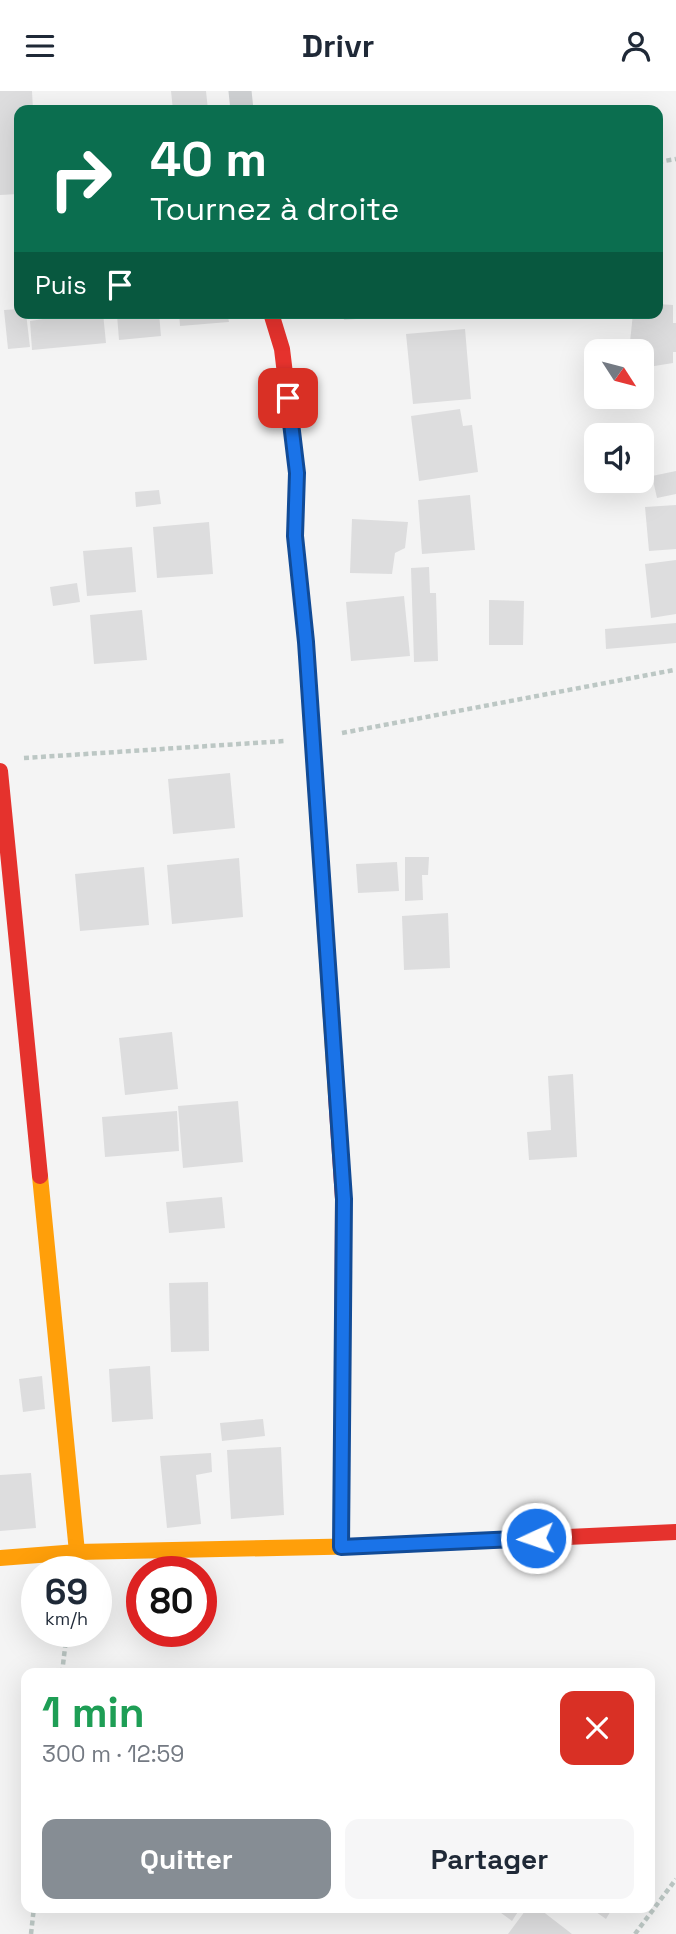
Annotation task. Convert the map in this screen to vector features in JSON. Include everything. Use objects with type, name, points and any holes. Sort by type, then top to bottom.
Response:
[{"type":"main road","points":[[273,319],[282,349],[297,473],[295,536],[306,642],[344,1199],[341,1547]]},
{"type":"main road","points":[[0,771],[77,1552]]},
{"type":"main road","points":[[0,1558],[77,1552],[341,1547],[676,1532]]},
{"type":"path","points":[[63,1668],[65,1647]]},
{"type":"path","points":[[655,1907],[676,1879]]},
{"type":"path","points":[[31,1934],[33,1913]]},
{"type":"path","points":[[635,1934],[651,1913]]},
{"type":"building","points":[[0,91],[32,91],[33,105],[14,105],[14,194],[0,195]]},
{"type":"building","points":[[171,91],[206,91],[207,105],[172,105]]},
{"type":"building","points":[[663,304],[673,305],[676,352],[673,352],[673,363],[654,366],[654,339],[630,339],[632,319],[663,319]]},
{"type":"building","points":[[14,309],[14,319],[27,319],[30,347],[8,349],[4,310]]},
{"type":"building","points":[[104,319],[106,343],[32,350],[30,321]]},
{"type":"building","points":[[117,319],[160,319],[161,336],[119,340]]},
{"type":"building","points":[[179,319],[228,319],[229,322],[180,326]]},
{"type":"building","points":[[465,329],[471,399],[413,404],[406,334]]},
{"type":"building","points":[[460,409],[463,426],[472,425],[478,472],[419,481],[411,416]]},
{"type":"building","points":[[676,471],[676,494],[657,498],[654,476]]},
{"type":"building","points":[[159,490],[161,504],[136,507],[135,492]]},
{"type":"building","points":[[470,495],[475,550],[422,554],[418,500]]},
{"type":"building","points":[[676,505],[676,549],[649,551],[645,507]]},
{"type":"building","points":[[352,519],[408,522],[405,548],[395,553],[392,574],[350,573]]},
{"type":"building","points":[[209,522],[213,574],[157,578],[153,527]]},
{"type":"building","points":[[132,547],[136,592],[87,596],[83,551]]},
{"type":"building","points":[[676,560],[676,614],[651,618],[645,564]]},
{"type":"building","points":[[429,567],[430,593],[436,593],[438,661],[414,662],[411,568]]},
{"type":"building","points":[[77,583],[80,602],[53,606],[50,587]]},
{"type":"building","points":[[404,596],[410,656],[351,661],[346,602]]},
{"type":"building","points":[[489,600],[524,601],[523,645],[489,645]]},
{"type":"building","points":[[142,610],[147,660],[94,664],[90,615]]},
{"type":"building","points":[[676,623],[676,643],[606,649],[605,629]]},
{"type":"building","points":[[230,773],[235,828],[173,834],[168,779]]},
{"type":"building","points":[[405,857],[429,857],[428,875],[422,875],[423,900],[405,901]]},
{"type":"building","points":[[239,858],[243,917],[172,924],[167,865]]},
{"type":"building","points":[[397,862],[399,891],[358,893],[356,864]]},
{"type":"building","points":[[144,867],[149,925],[80,931],[75,874]]},
{"type":"building","points":[[448,913],[450,968],[404,970],[402,916]]},
{"type":"building","points":[[172,1032],[178,1089],[125,1095],[119,1038]]},
{"type":"building","points":[[573,1074],[577,1157],[529,1160],[527,1132],[551,1130],[548,1076]]},
{"type":"building","points":[[238,1101],[243,1162],[183,1168],[178,1106]]},
{"type":"building","points":[[177,1111],[179,1151],[105,1157],[102,1117]]},
{"type":"building","points":[[222,1197],[225,1228],[169,1233],[166,1202]]},
{"type":"building","points":[[208,1282],[209,1351],[171,1352],[169,1283]]},
{"type":"building","points":[[150,1366],[153,1419],[112,1422],[109,1369]]},
{"type":"building","points":[[42,1376],[45,1409],[23,1412],[19,1379]]},
{"type":"building","points":[[263,1419],[265,1436],[222,1441],[220,1423]]},
{"type":"building","points":[[281,1447],[284,1515],[231,1519],[227,1450]]},
{"type":"building","points":[[211,1453],[212,1472],[196,1475],[201,1524],[167,1528],[160,1456]]},
{"type":"building","points":[[31,1473],[36,1528],[0,1531],[0,1475]]},
{"type":"building","points":[[501,1913],[517,1913],[512,1921]]},
{"type":"building","points":[[524,1913],[545,1913],[572,1934],[508,1934]]},
{"type":"building","points":[[598,1913],[610,1913],[606,1919]]},
{"type":"traffic: slow","points":[[315,778],[336,1095]]},
{"type":"traffic: slow","points":[[40,1176],[77,1552]]},
{"type":"traffic: slow","points":[[341,1547],[342,1449]]},
{"type":"traffic: slow","points":[[0,1558],[77,1552],[370,1546]]},
{"type":"traffic: jam","points":[[273,319],[282,349],[297,473],[295,536],[306,642],[315,778]]},
{"type":"traffic: jam","points":[[0,771],[40,1176]]},
{"type":"traffic: jam","points":[[336,1095],[343,1199],[342,1449]]},
{"type":"traffic: jam","points":[[370,1546],[676,1532]]},
{"type":"route","points":[[288,398],[297,473],[295,536],[306,642],[344,1199],[341,1547],[536,1538]]}]
